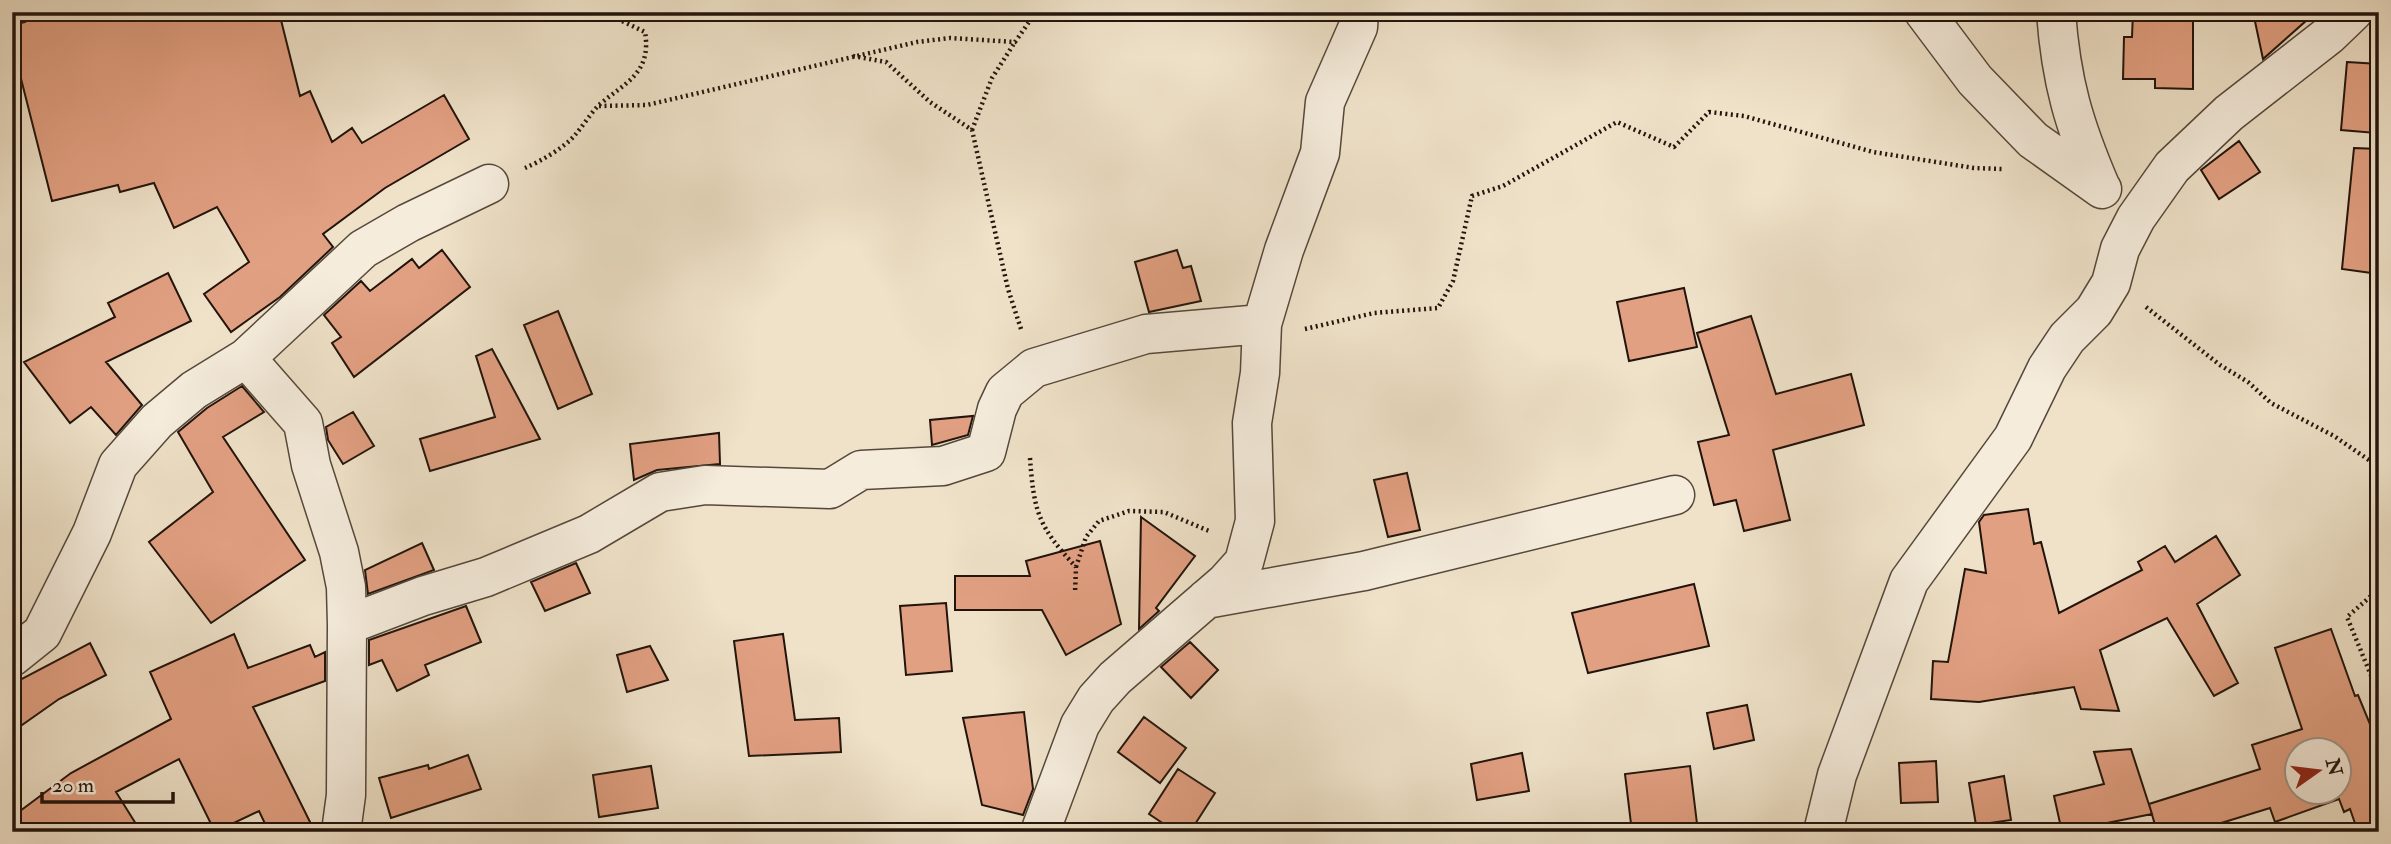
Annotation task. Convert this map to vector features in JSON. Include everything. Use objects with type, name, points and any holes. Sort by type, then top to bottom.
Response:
[{"type":"street","points":[[1040,832],[1080,725],[1096,699],[1115,678],[1244,562],[1255,521],[1252,423],[1260,373],[1262,324],[1284,250],[1320,153],[1325,102],[1358,27],[1359,12]]},
{"type":"street","points":[[1924,12],[1975,80],[2033,140],[2102,189],[2136,218]]},
{"type":"street","points":[[2056,12],[2059,57],[2075,126],[2102,189]]},
{"type":"street","points":[[1823,832],[1837,775],[1909,581],[2013,438],[2047,368],[2067,338],[2094,311],[2111,283],[2120,249],[2136,218],[2172,167],[2229,113],[2329,35],[2353,12]]},
{"type":"street","points":[[12,657],[42,633],[92,533],[118,465],[127,451],[157,421],[194,390],[246,358],[363,249],[408,223],[489,184]]},
{"type":"street","points":[[347,625],[486,577],[589,534],[660,492],[705,485],[830,489],[861,470],[891,471],[963,461],[986,452],[997,409],[1005,392],[1034,368],[1146,334],[1262,324]]},
{"type":"street","points":[[246,358],[303,423],[311,465],[339,552],[346,587],[347,625],[346,795],[341,832]]},
{"type":"street","points":[[1204,600],[1259,587],[1364,571],[1675,495]]},
{"type":"path","points":[[489,184],[530,166],[573,138],[599,106],[627,86],[648,48],[645,32],[622,21],[624,12]]},
{"type":"path","points":[[1034,368],[1008,289],[972,130],[992,78],[1036,12]]},
{"type":"path","points":[[599,106],[647,105],[853,56],[950,38],[1015,42]]},
{"type":"path","points":[[853,56],[886,62],[930,102],[972,130]]},
{"type":"path","points":[[1262,324],[1306,329],[1374,313],[1438,307],[1454,281],[1472,196],[1515,180],[1617,122],[1674,147],[1709,112],[1744,116],[1873,152],[1974,168],[2010,170]]},
{"type":"path","points":[[2111,283],[2172,325],[2220,365],[2248,382],[2271,403],[2334,436],[2379,467]]},
{"type":"path","points":[[1029,450],[1033,504],[1039,520],[1076,567]]},
{"type":"path","points":[[1075,593],[1076,567],[1086,537],[1099,521],[1129,511],[1164,512],[1205,531],[1225,532],[1255,521]]},
{"type":"path","points":[[2379,589],[2347,617],[2379,695]]},
{"type":"building","points":[[22,12],[279,12],[300,96],[310,91],[332,142],[352,128],[362,143],[444,95],[469,139],[385,188],[323,234],[333,247],[280,297],[231,332],[204,294],[249,262],[217,207],[174,228],[154,183],[120,192],[118,185],[52,201],[17,63],[12,64],[12,25],[25,22]]},
{"type":"building","points":[[2133,12],[2193,12],[2193,89],[2155,88],[2155,79],[2123,79],[2124,37],[2132,37]]},
{"type":"building","points":[[2253,12],[2316,12],[2263,59]]},
{"type":"building","points":[[2347,62],[2379,64],[2376,133],[2341,130]]},
{"type":"building","points":[[2239,141],[2260,172],[2219,199],[2201,170]]},
{"type":"building","points":[[2354,148],[2379,149],[2379,274],[2342,269]]},
{"type":"building","points":[[442,250],[470,287],[354,377],[332,343],[341,337],[324,315],[361,281],[370,291],[412,259],[419,268]]},
{"type":"building","points":[[1177,250],[1183,268],[1191,266],[1201,301],[1149,312],[1135,262]]},
{"type":"building","points":[[168,273],[191,321],[106,362],[142,405],[116,435],[91,407],[70,423],[24,362],[115,317],[108,303]]},
{"type":"building","points":[[1684,288],[1697,347],[1629,361],[1617,302]]},
{"type":"building","points":[[558,311],[592,394],[558,409],[524,325]]},
{"type":"building","points":[[1751,316],[1776,394],[1851,374],[1864,425],[1773,450],[1790,520],[1744,531],[1736,500],[1714,505],[1698,442],[1729,435],[1697,333]]},
{"type":"building","points":[[492,349],[540,439],[430,471],[420,439],[495,417],[476,356]]},
{"type":"building","points":[[242,386],[264,412],[223,437],[305,560],[211,623],[149,542],[213,492],[178,432],[207,408]]},
{"type":"building","points":[[353,412],[374,446],[343,464],[328,440],[326,427]]},
{"type":"building","points":[[973,416],[968,435],[932,445],[930,420]]},
{"type":"building","points":[[719,433],[720,464],[657,470],[634,480],[630,444]]},
{"type":"building","points":[[1407,473],[1420,530],[1388,537],[1374,480]]},
{"type":"building","points":[[2028,509],[2034,544],[2041,542],[2059,613],[2142,570],[2138,562],[2165,546],[2175,562],[2216,536],[2240,575],[2197,604],[2238,683],[2214,696],[2167,618],[2100,650],[2119,711],[2081,709],[2074,687],[1979,702],[1931,699],[1933,661],[1948,662],[1965,569],[1986,573],[1979,522],[1984,515]]},
{"type":"building","points":[[1141,517],[1195,556],[1156,608],[1159,611],[1139,629]]},
{"type":"building","points":[[1100,541],[1121,624],[1066,655],[1042,610],[955,610],[955,576],[1030,576],[1026,561]]},
{"type":"building","points":[[422,543],[434,570],[368,594],[365,570]]},
{"type":"building","points":[[576,563],[590,593],[545,611],[531,582]]},
{"type":"building","points":[[1694,584],[1709,646],[1588,673],[1572,613]]},
{"type":"building","points":[[946,603],[952,671],[906,675],[900,606]]},
{"type":"building","points":[[466,606],[481,642],[425,665],[429,675],[397,691],[382,660],[369,665],[369,640]]},
{"type":"building","points":[[2331,629],[2355,696],[2358,695],[2379,746],[2379,832],[2358,832],[2350,809],[2344,812],[2342,806],[2352,806],[2352,736],[2282,736],[2282,806],[2320,806],[2275,822],[2270,808],[2192,832],[2157,832],[2149,804],[2260,769],[2252,745],[2302,729],[2275,648]]},
{"type":"building","points":[[234,634],[248,668],[310,645],[315,657],[325,652],[325,681],[253,707],[315,832],[269,832],[259,811],[215,832],[179,759],[116,792],[141,832],[12,832],[12,817],[71,773],[171,719],[150,672]]},
{"type":"building","points":[[783,634],[795,720],[839,718],[841,752],[749,756],[734,641]]},
{"type":"building","points":[[1190,642],[1218,670],[1191,698],[1161,667]]},
{"type":"building","points":[[90,643],[106,675],[59,699],[12,732],[12,684]]},
{"type":"building","points":[[650,646],[668,680],[627,692],[617,655]]},
{"type":"building","points":[[1747,705],[1754,740],[1714,749],[1707,713]]},
{"type":"building","points":[[1024,712],[1033,789],[1023,815],[982,805],[963,718]]},
{"type":"building","points":[[1144,717],[1186,748],[1160,783],[1118,752]]},
{"type":"building","points":[[2131,749],[2152,814],[2062,832],[2054,796],[2104,784],[2094,752]]},
{"type":"building","points":[[1522,753],[1529,791],[1477,800],[1471,764]]},
{"type":"building","points":[[468,755],[481,789],[391,818],[379,778],[428,765],[429,769]]},
{"type":"building","points":[[1936,761],[1938,802],[1901,803],[1899,763]]},
{"type":"building","points":[[651,766],[658,808],[599,817],[593,775]]},
{"type":"building","points":[[1690,766],[1698,832],[1632,832],[1625,774]]},
{"type":"building","points":[[1178,769],[1215,793],[1190,832],[1176,832],[1149,814]]},
{"type":"building","points":[[2004,776],[2011,820],[1976,825],[1969,783]]}]
